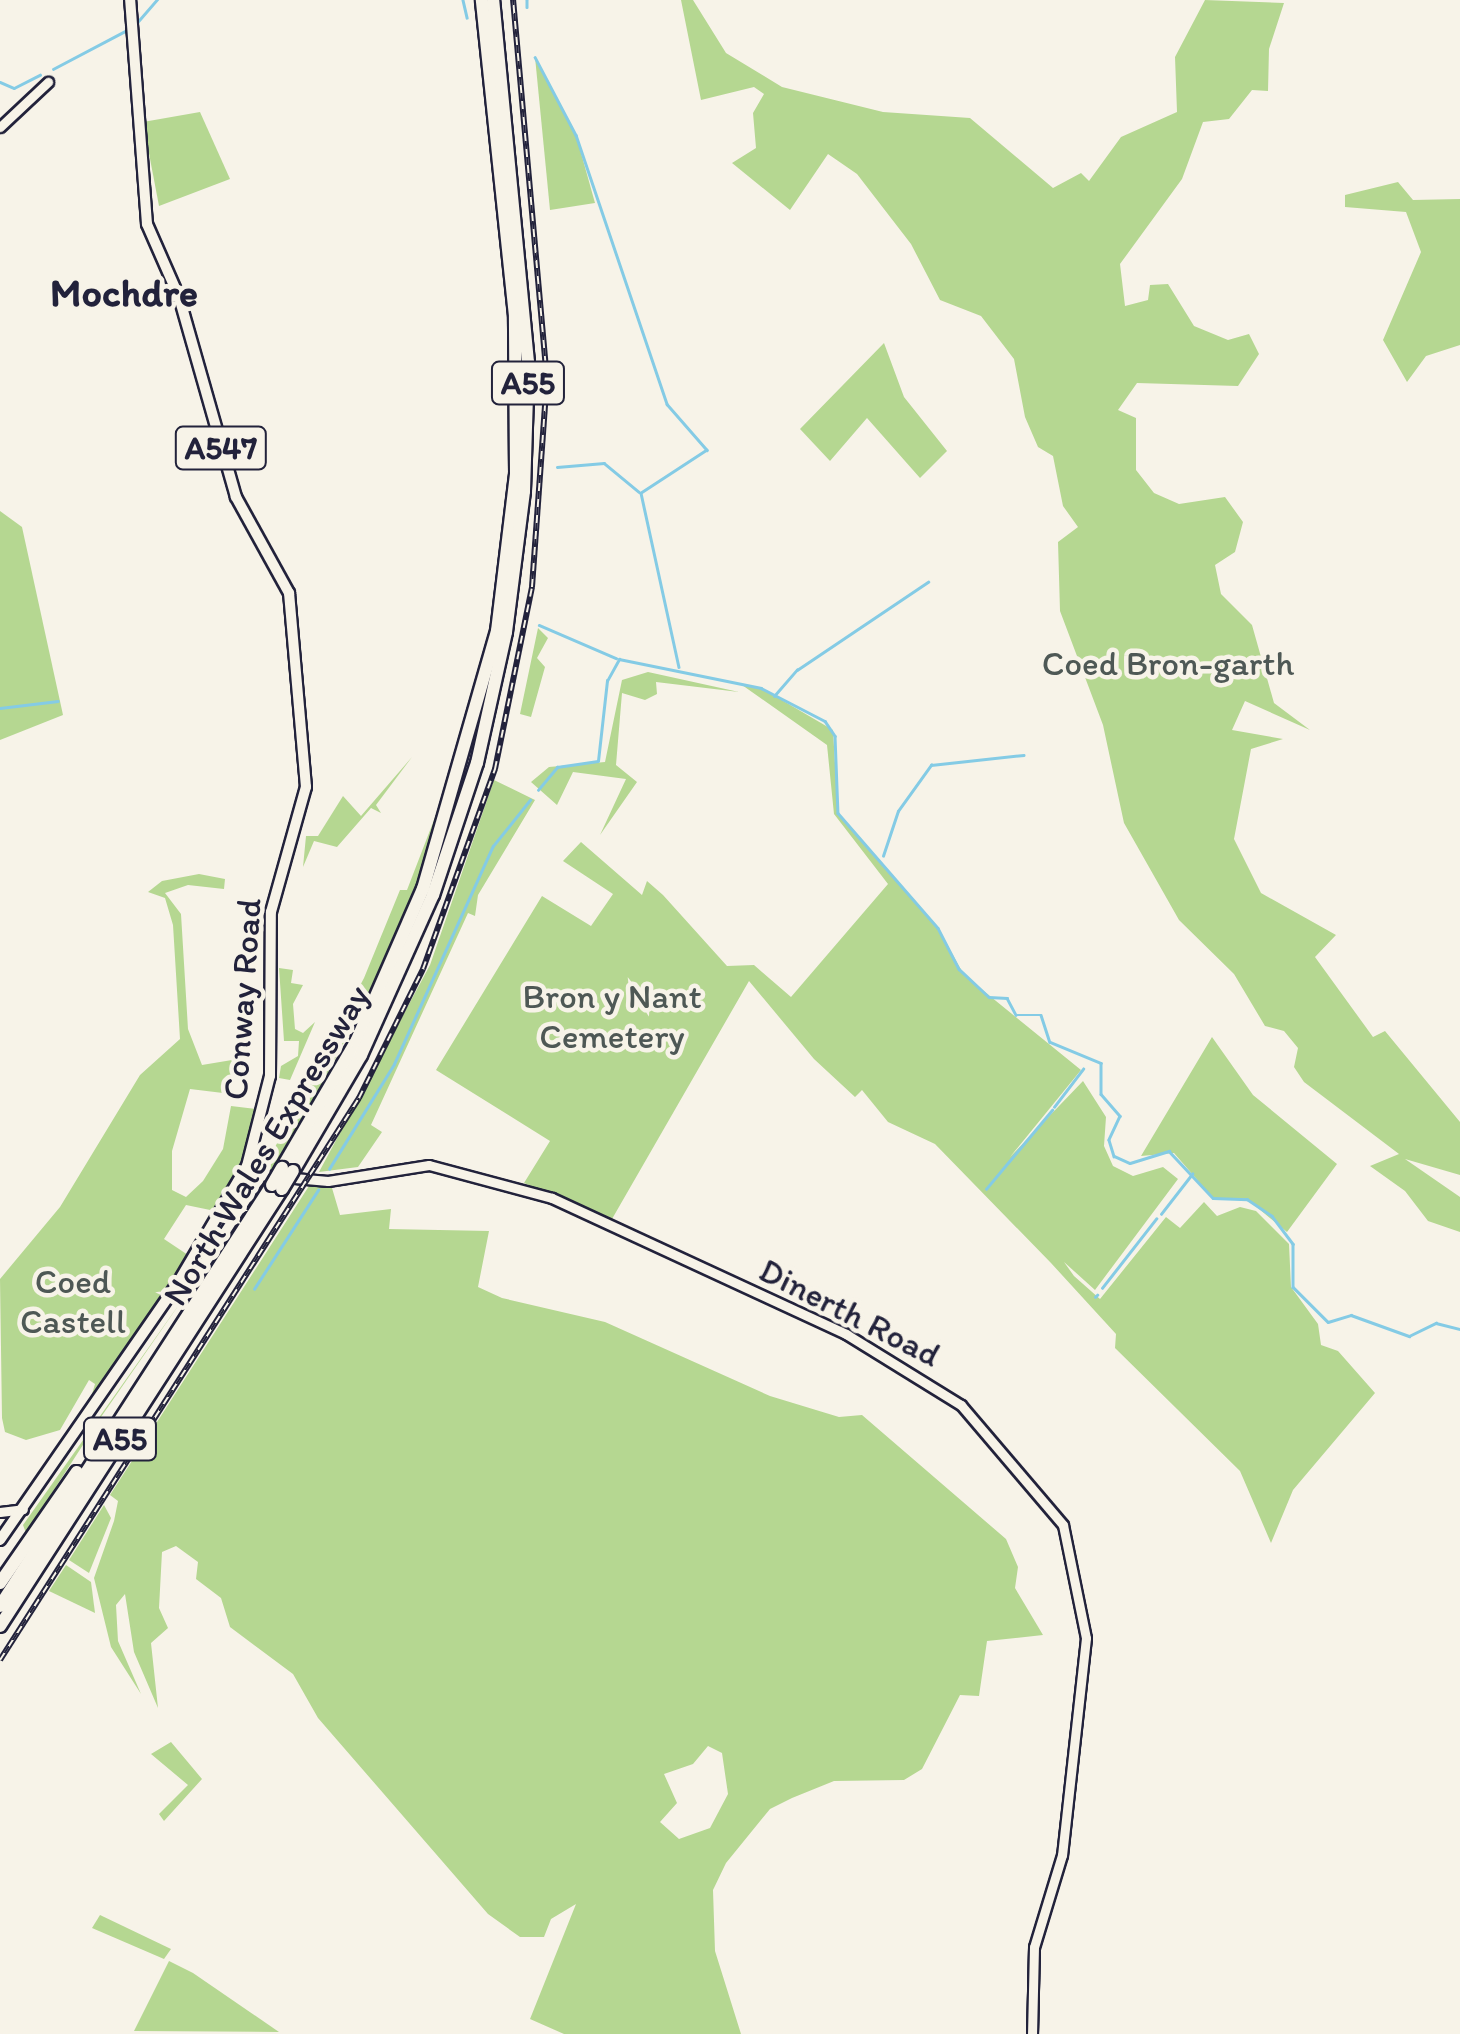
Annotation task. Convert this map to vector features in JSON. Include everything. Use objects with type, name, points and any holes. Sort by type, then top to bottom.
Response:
[{"type":"highway","name":"North Wales Expressway","points":[[469,769],[498,631],[516,456],[508,213],[482,0]]},
{"type":"highway","name":"North Wales Expressway","points":[[0,1626],[288,1170],[399,976],[469,769],[506,632],[528,427],[521,241],[493,0]]},
{"type":"highway","name":"North Wales Expressway","points":[[0,1606],[108,1436],[277,1187]]},
{"type":"highway","points":[[0,1583],[108,1436]]},
{"type":"main road","name":"Conway Road","points":[[0,1540],[176,1286],[256,1138],[271,1061],[271,912],[308,769],[289,593],[236,497],[179,297],[147,224],[130,0]]},
{"type":"street","points":[[0,127],[31,90],[48,82]]},
{"type":"street","name":"Dinerth Road","points":[[176,1286],[198,1273],[262,1175],[328,1180],[429,1165],[552,1198],[846,1334],[961,1405],[1063,1525],[1086,1638],[1062,1856],[1034,1948],[1032,2034]]},
{"type":"street","points":[[0,1512],[24,1509]]},
{"type":"green space","name":"Coed Bron-garth","points":[[681,0],[693,0],[726,53],[782,87],[883,112],[970,118],[1053,188],[1081,173],[1089,181],[1121,137],[1177,112],[1175,57],[1205,0],[1284,3],[1269,49],[1268,91],[1252,90],[1229,119],[1203,122],[1182,179],[1120,264],[1125,306],[1148,300],[1150,285],[1168,284],[1194,326],[1228,340],[1249,334],[1259,354],[1238,386],[1137,383],[1118,410],[1136,418],[1136,470],[1154,493],[1179,504],[1225,497],[1243,522],[1235,552],[1215,565],[1221,594],[1252,625],[1274,703],[1310,730],[1245,701],[1232,730],[1283,739],[1251,749],[1234,839],[1261,893],[1336,935],[1315,957],[1373,1037],[1385,1031],[1460,1122],[1460,1175],[1405,1159],[1460,1197],[1460,1232],[1428,1221],[1405,1191],[1370,1166],[1399,1154],[1304,1082],[1294,1067],[1298,1048],[1284,1031],[1265,1026],[1234,974],[1179,920],[1124,823],[1103,725],[1060,611],[1058,542],[1078,527],[1063,506],[1053,456],[1038,447],[1025,417],[1014,359],[981,316],[940,300],[911,244],[857,174],[828,154],[790,210],[732,163],[756,148],[753,113],[764,94],[754,87],[701,100]]},
{"type":"green space","points":[[535,57],[576,135],[595,203],[550,210]]},
{"type":"green space","points":[[200,112],[230,179],[159,206],[143,122]]},
{"type":"green space","points":[[1398,182],[1413,200],[1460,199],[1460,345],[1426,356],[1407,382],[1383,340],[1421,252],[1406,212],[1345,207],[1345,195]]},
{"type":"green space","points":[[884,343],[904,397],[947,451],[920,478],[867,418],[830,461],[800,429]]},
{"type":"green space","points":[[0,511],[22,527],[63,715],[0,740]]},
{"type":"green space","points":[[538,628],[548,638],[537,658],[545,667],[531,717],[520,714]]},
{"type":"green space","points":[[648,672],[739,692],[656,682],[657,694],[645,700],[622,693],[616,765],[637,782],[600,835],[626,779],[573,772],[557,805],[531,782],[549,767],[605,762],[622,680]]},
{"type":"green space","name":"Bron y Nant Cemetery","points":[[742,685],[761,688],[833,730],[838,813],[938,928],[964,975],[1081,1070],[1010,1157],[1083,1081],[1106,1117],[1104,1146],[1113,1166],[1133,1176],[1163,1167],[1178,1179],[1095,1290],[1064,1262],[1074,1276],[1100,1299],[1166,1217],[1180,1228],[1204,1202],[1217,1216],[1240,1207],[1256,1211],[1289,1244],[1291,1287],[1318,1324],[1321,1345],[1338,1351],[1375,1393],[1293,1490],[1271,1543],[1240,1471],[1115,1348],[1116,1334],[1051,1263],[935,1144],[888,1122],[862,1090],[855,1097],[814,1059],[749,981],[612,1219],[524,1183],[550,1141],[436,1070],[542,896],[591,926],[613,894],[563,861],[581,842],[642,895],[647,881],[727,966],[754,965],[791,997],[888,884],[834,814],[827,745]]},
{"type":"green space","points":[[412,757],[376,805],[381,813],[371,808],[337,847],[314,841],[303,867],[306,836],[318,836],[343,796],[361,816]]},
{"type":"green space","points":[[454,768],[425,866],[375,983],[300,1126],[272,1170],[264,1168],[364,978],[400,890],[407,890]]},
{"type":"green space","points":[[494,780],[535,800],[478,895],[475,916],[468,913],[371,1125],[382,1132],[358,1167],[319,1172],[430,965]]},
{"type":"green space","name":"Coed Castell","points":[[199,874],[225,879],[224,889],[188,885],[165,893],[181,914],[188,1029],[202,1065],[238,1059],[235,1082],[223,1093],[190,1089],[172,1151],[172,1190],[186,1197],[203,1181],[223,1149],[231,1106],[256,1109],[251,1142],[215,1211],[186,1205],[164,1239],[188,1255],[90,1401],[95,1384],[89,1380],[60,1430],[26,1440],[5,1432],[2,1418],[0,1279],[60,1207],[140,1075],[180,1039],[173,925],[165,898],[148,892],[162,881]]},
{"type":"green space","points":[[279,968],[293,970],[291,983],[303,985],[293,1004],[295,1029],[303,1033],[315,1022],[290,1080],[279,1078],[281,1066],[298,1056],[299,1041],[284,1041]]},
{"type":"green space","points":[[1212,1037],[1253,1095],[1337,1164],[1287,1232],[1247,1199],[1213,1198],[1174,1153],[1141,1156]]},
{"type":"green space","points":[[309,1186],[332,1188],[340,1215],[391,1209],[389,1229],[489,1231],[478,1287],[502,1298],[605,1322],[770,1396],[839,1417],[862,1415],[1006,1539],[1018,1567],[1015,1588],[1043,1635],[987,1641],[979,1696],[960,1695],[922,1769],[904,1780],[834,1781],[792,1798],[770,1809],[726,1863],[713,1890],[715,1951],[741,2034],[564,2034],[530,2019],[576,1904],[551,1919],[544,1937],[520,1937],[488,1914],[318,1718],[293,1674],[230,1627],[221,1598],[196,1579],[198,1562],[176,1546],[162,1552],[159,1608],[168,1628],[151,1643],[158,1708],[134,1652],[125,1594],[116,1605],[118,1641],[141,1694],[111,1647],[94,1578],[118,1501],[110,1495]],"holes":[[[708,1746],[722,1753],[728,1794],[710,1828],[679,1839],[660,1822],[677,1803],[664,1774],[693,1764]]]},
{"type":"green space","points":[[185,1296],[101,1417],[26,1533],[23,1525]]},
{"type":"green space","points":[[104,1505],[111,1518],[89,1573],[69,1560]]},
{"type":"green space","points":[[66,1565],[91,1582],[95,1613],[49,1591]]},
{"type":"green space","points":[[171,1742],[202,1779],[164,1821],[159,1814],[188,1785],[151,1754]]},
{"type":"green space","points":[[100,1915],[171,1949],[164,1959],[92,1928]]},
{"type":"green space","points":[[169,1961],[193,1973],[279,2032],[134,2031]]},
{"type":"waterway","points":[[134,26],[157,0]]},
{"type":"waterway","points":[[463,0],[467,18]]},
{"type":"waterway","points":[[527,0],[527,7]]},
{"type":"waterway","points":[[53,69],[127,30]]},
{"type":"waterway","points":[[535,57],[576,135],[667,404],[707,450],[641,493],[679,667]]},
{"type":"waterway","points":[[0,82],[14,88],[40,75]]},
{"type":"waterway","points":[[557,467],[604,463],[639,492]]},
{"type":"waterway","points":[[774,696],[797,670],[928,582]]},
{"type":"waterway","points":[[539,625],[616,658]]},
{"type":"waterway","points":[[538,790],[557,767],[598,761],[607,681],[619,659],[761,688],[825,721],[835,736],[838,813],[938,928],[959,969],[989,997],[1007,998],[1016,1015],[1041,1015],[1050,1042],[1101,1063],[1101,1094],[1120,1116],[1109,1140],[1114,1156],[1130,1163],[1169,1151],[1213,1198],[1247,1199],[1272,1216],[1293,1244],[1293,1287],[1328,1322],[1351,1315],[1409,1336],[1436,1323],[1460,1329]]},
{"type":"waterway","points":[[0,708],[58,701]]},
{"type":"waterway","points":[[883,856],[898,811],[931,765],[1023,755]]},
{"type":"waterway","points":[[329,1169],[394,1064],[493,846],[530,800]]},
{"type":"waterway","points":[[1054,1107],[1083,1069]]},
{"type":"waterway","points":[[986,1189],[1052,1110]]},
{"type":"waterway","points":[[1161,1214],[1192,1174]]},
{"type":"waterway","points":[[254,1289],[318,1190]]},
{"type":"waterway","points":[[1102,1288],[1156,1219]]},
{"type":"railway","points":[[0,1660],[359,1098],[423,969],[495,769],[532,587],[547,380],[513,0]]},
{"type":"district","name":"Mochdre","points":[[124,292]]}]
